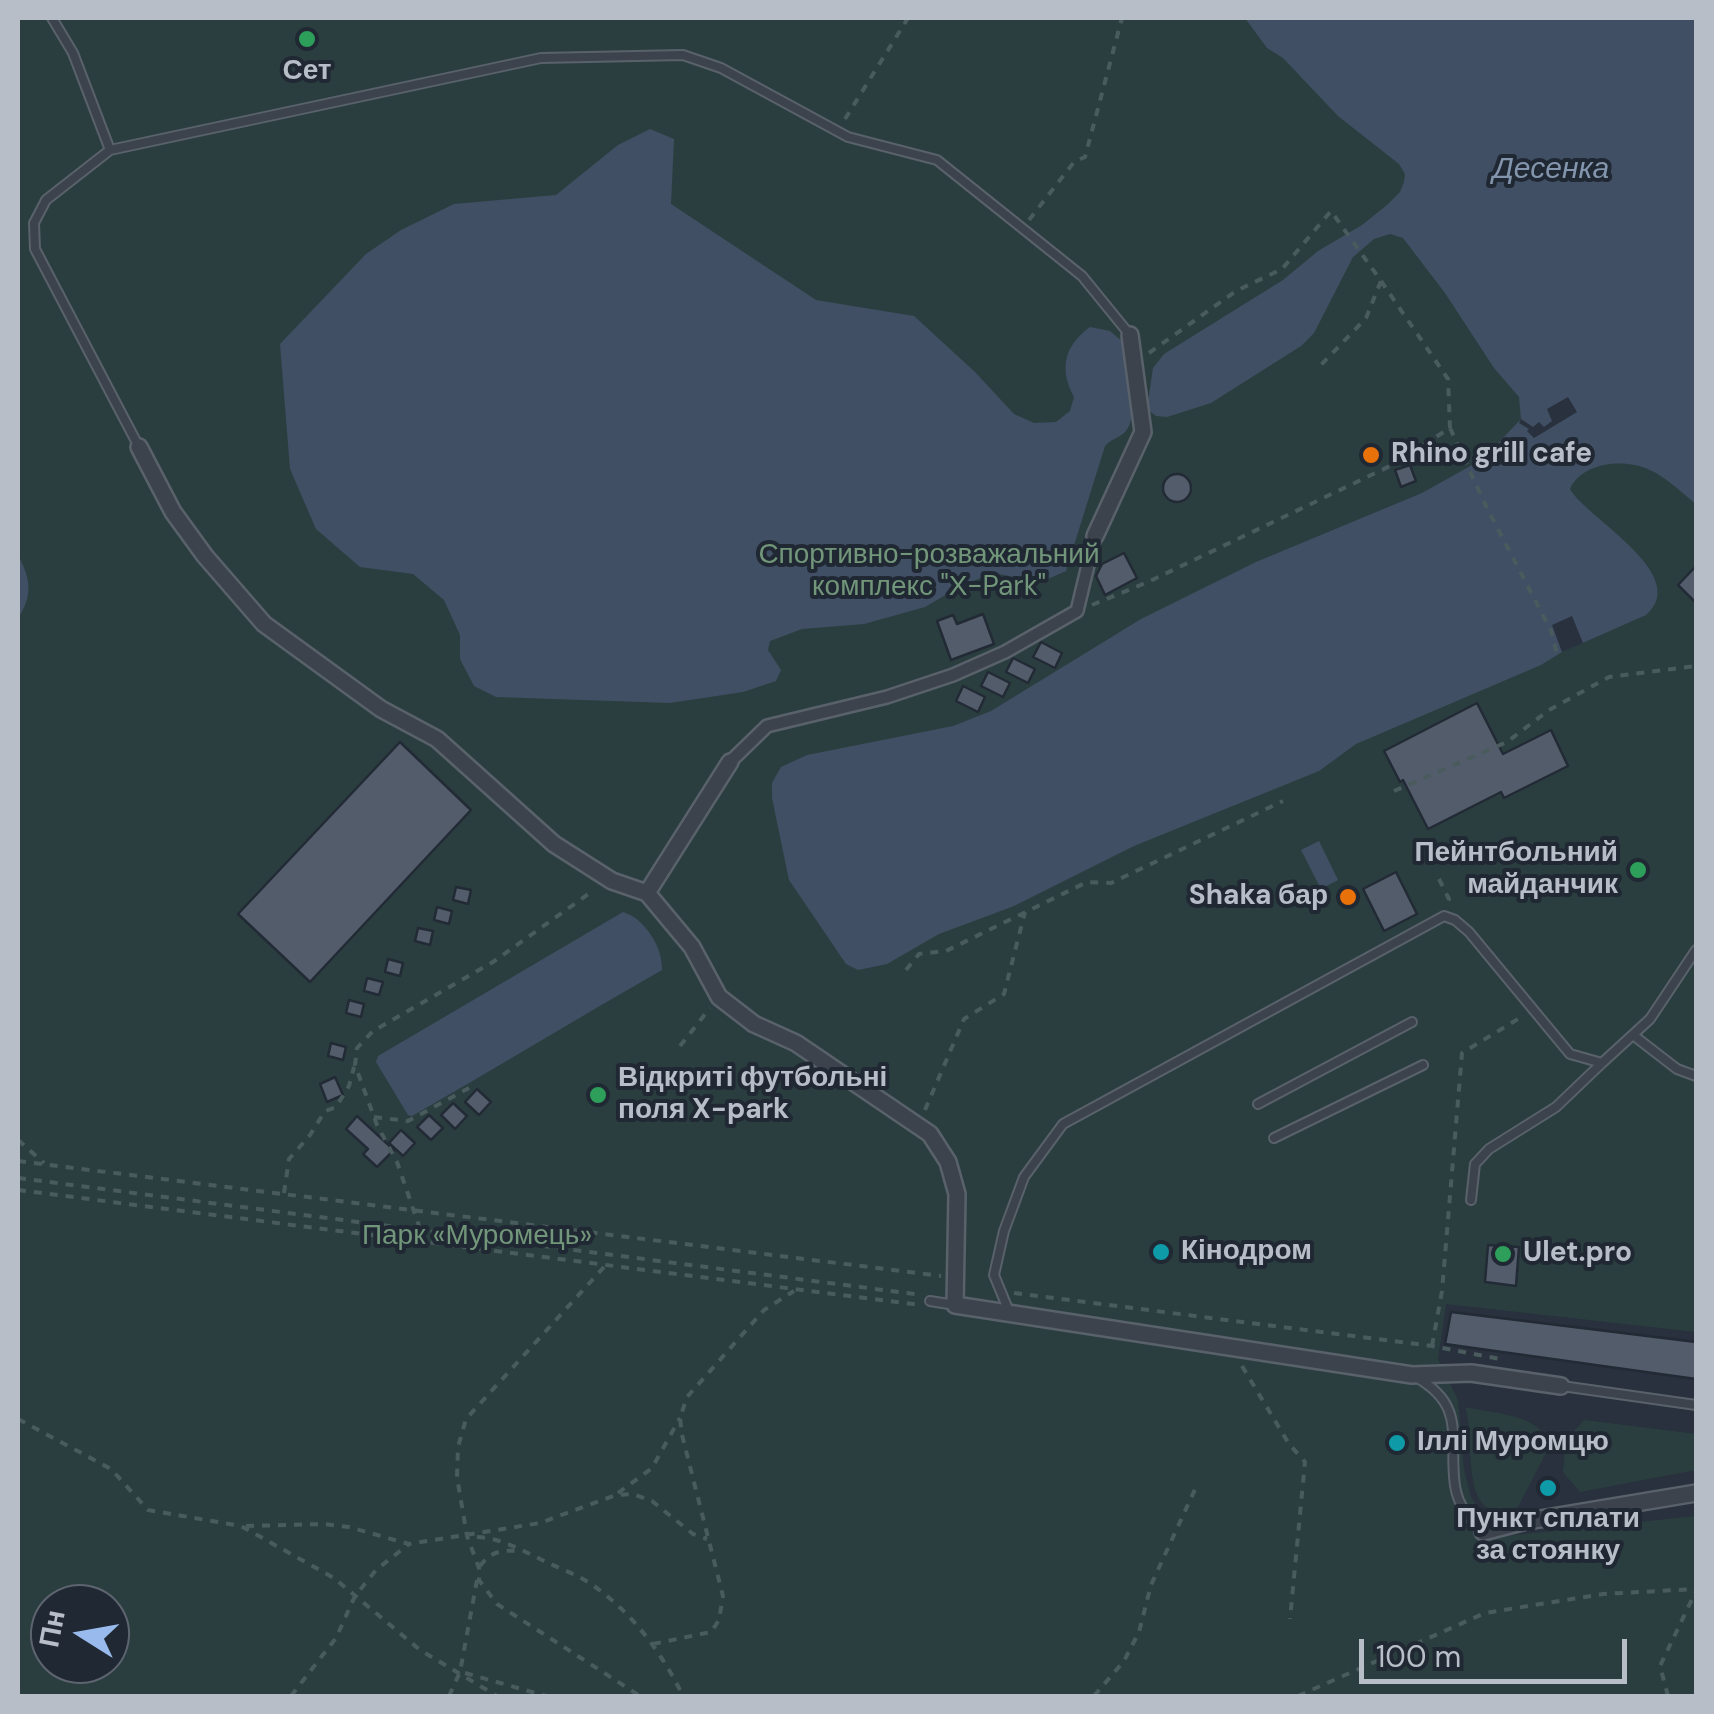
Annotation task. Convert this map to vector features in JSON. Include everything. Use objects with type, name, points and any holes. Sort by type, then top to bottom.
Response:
[{"type":"street","points":[[647,893],[730,762],[767,726],[887,697],[953,676],[1005,652],[1076,611],[1094,536],[1142,432],[1130,336]]},
{"type":"street","points":[[139,447],[173,512],[204,556],[264,624],[381,708],[437,739],[554,844],[612,881],[647,893],[692,947],[719,997],[754,1024],[796,1042],[919,1126],[940,1145],[957,1194],[955,1306],[1412,1374],[1472,1373],[1561,1386]]},
{"type":"street","points":[[1484,1532],[1696,1493]]},
{"type":"lane","points":[[52,18],[72,53],[110,150]]},
{"type":"lane","points":[[139,447],[36,248],[34,224],[46,200],[110,150],[541,58],[683,54],[721,68],[848,137],[937,160],[1082,276],[1130,336]]},
{"type":"lane","points":[[1010,1314],[994,1275],[1004,1231],[1024,1177],[1063,1124],[1444,916],[1469,932],[1570,1054],[1602,1063]]},
{"type":"lane","points":[[1471,1200],[1475,1164],[1489,1149],[1556,1106],[1650,1020],[1696,950]]},
{"type":"lane","points":[[1258,1104],[1412,1022]]},
{"type":"lane","points":[[1633,1034],[1677,1069],[1696,1076]]},
{"type":"lane","points":[[1274,1138],[1423,1065]]},
{"type":"lane","points":[[930,1301],[955,1306]]},
{"type":"lane","points":[[1412,1374],[1429,1385],[1450,1410],[1454,1420],[1455,1487],[1468,1516],[1484,1532]]},
{"type":"lane","points":[[1561,1386],[1696,1406]]},
{"type":"path","points":[[837,131],[908,18]]},
{"type":"path","points":[[1023,228],[1074,162],[1085,157],[1122,18]]},
{"type":"path","points":[[1136,362],[1236,291],[1282,269],[1331,211],[1448,379],[1450,428],[1551,631],[1557,654]]},
{"type":"path","points":[[1321,365],[1366,318],[1380,281]]},
{"type":"path","points":[[1076,611],[1148,582],[1390,466],[1450,428]]},
{"type":"path","points":[[1394,791],[1507,742],[1549,710],[1609,677],[1696,666]]},
{"type":"path","points":[[906,970],[919,954],[946,952],[1087,882],[1111,884],[1283,801]]},
{"type":"path","points":[[1440,879],[1448,900],[1444,916]]},
{"type":"path","points":[[284,1193],[288,1159],[310,1135],[324,1111],[336,1106],[349,1086],[357,1048],[373,1031],[492,962],[586,894],[612,881]]},
{"type":"path","points":[[919,1126],[964,1019],[1004,994],[1025,912]]},
{"type":"path","points":[[680,1046],[719,997]]},
{"type":"path","points":[[1432,1346],[1442,1291],[1462,1053],[1533,1010]]},
{"type":"path","points":[[355,1065],[374,1117],[397,1162],[420,1229]]},
{"type":"path","points":[[374,1117],[408,1122],[469,1088]]},
{"type":"path","points":[[18,1140],[45,1164]]},
{"type":"path","points":[[18,1161],[944,1277]]},
{"type":"path","points":[[18,1178],[920,1293],[930,1301],[918,1306],[18,1190]]},
{"type":"path","points":[[605,1266],[466,1420],[458,1447],[458,1477],[479,1580],[497,1604],[642,1696]]},
{"type":"path","points":[[18,1421],[110,1469],[148,1510],[241,1526],[349,1527],[409,1544],[468,1536],[540,1523],[616,1495],[652,1468],[680,1418],[687,1397],[764,1310],[794,1290]]},
{"type":"path","points":[[1000,1291],[1432,1346],[1508,1360]]},
{"type":"path","points":[[1232,1349],[1289,1444],[1306,1462],[1290,1619]]},
{"type":"path","points":[[653,1644],[710,1632],[718,1620],[723,1596],[680,1418]]},
{"type":"path","points":[[1094,1696],[1124,1662],[1140,1632],[1151,1585],[1196,1485]]},
{"type":"path","points":[[616,1495],[633,1494],[652,1501],[672,1520],[708,1538]]},
{"type":"path","points":[[241,1526],[334,1578],[420,1650],[497,1696]]},
{"type":"path","points":[[468,1536],[489,1538],[527,1552],[592,1584],[665,1658],[683,1696]]},
{"type":"path","points":[[292,1696],[336,1638],[355,1596],[376,1570],[409,1544]]},
{"type":"path","points":[[449,1696],[460,1672],[479,1568],[488,1555],[504,1550],[527,1552]]},
{"type":"path","points":[[1298,1696],[1485,1613],[1604,1594],[1696,1590],[1660,1666],[1668,1696]]},
{"type":"path","points":[[460,1672],[546,1696]]},
{"type":"path","points":[[613,1696],[642,1696]]},
{"type":"green space","name":"Парк «Муромець»","points":[[18,18],[1379,18],[1696,442],[1696,1332],[1446,1304],[1438,1359],[1458,1400],[1464,1470],[1471,1497],[1496,1537],[1696,1516],[1696,1696],[18,1696]]},
{"type":"green space","points":[[1465,1407],[1516,1417],[1545,1436],[1549,1447],[1518,1507],[1498,1511],[1485,1506],[1477,1495]]},
{"type":"green space","points":[[1584,1420],[1696,1434],[1696,1470],[1580,1492],[1563,1472],[1566,1440]]},
{"type":"water","name":"Десенка","points":[[1245,18],[1696,18],[1696,504],[1662,477],[1640,466],[1605,465],[1584,473],[1570,489],[1647,565],[1656,582],[1657,599],[1646,615],[1541,665],[1356,744],[1319,771],[1134,846],[1014,906],[939,934],[887,964],[858,970],[846,964],[789,880],[772,798],[772,783],[781,767],[807,755],[953,726],[991,711],[1141,619],[1256,562],[1422,493],[1483,459],[1521,419],[1519,397],[1494,368],[1403,238],[1390,234],[1374,239],[1353,257],[1314,333],[1301,346],[1211,403],[1167,417],[1156,416],[1147,409],[1153,368],[1164,354],[1362,225],[1400,192],[1404,182],[1405,174],[1399,164],[1338,116],[1283,58],[1267,48]]},
{"type":"water","points":[[650,129],[674,139],[671,204],[816,300],[914,316],[1014,414],[1034,423],[1056,422],[1070,411],[1074,397],[1067,377],[1067,359],[1074,342],[1090,327],[1110,331],[1123,342],[1132,389],[1130,424],[1105,446],[1066,571],[1041,582],[993,573],[925,607],[864,624],[802,629],[770,641],[768,650],[781,670],[776,681],[743,692],[670,703],[496,697],[474,686],[460,659],[460,635],[444,600],[413,574],[360,567],[316,529],[290,469],[280,344],[366,254],[401,230],[454,204],[556,195],[618,145]]},
{"type":"water","points":[[18,555],[28,587],[18,618]]},
{"type":"water","points":[[1319,841],[1338,880],[1321,889],[1301,850]]},
{"type":"water","points":[[623,912],[638,920],[651,935],[662,970],[408,1115],[376,1062],[378,1056]]},
{"type":"pier","points":[[1568,397],[1577,412],[1534,438],[1519,423],[1521,419],[1533,427],[1539,422],[1544,427],[1552,421],[1547,409]]},
{"type":"pier","points":[[1572,616],[1583,643],[1562,652],[1552,625]]},
{"type":"building","points":[[1410,465],[1416,481],[1401,487],[1395,470]]},
{"type":"building","points":[[1177,474],[1187,478],[1191,488],[1187,498],[1177,502],[1167,498],[1163,488],[1167,478]]},
{"type":"building","points":[[1124,553],[1137,578],[1105,595],[1096,576],[1102,564]]},
{"type":"building","points":[[1696,566],[1696,603],[1678,585]]},
{"type":"building","points":[[983,614],[994,644],[951,660],[937,621],[953,615],[957,624]]},
{"type":"building","points":[[1041,642],[1062,653],[1055,668],[1033,657]]},
{"type":"building","points":[[1013,658],[1035,669],[1028,683],[1006,672]]},
{"type":"building","points":[[988,672],[1010,683],[1003,697],[981,686]]},
{"type":"building","points":[[963,686],[985,697],[978,712],[956,701]]},
{"type":"building","points":[[1477,703],[1503,754],[1551,730],[1568,766],[1504,798],[1501,792],[1428,829],[1384,751]]},
{"type":"building","points":[[400,742],[471,810],[310,982],[238,914]]},
{"type":"building","points":[[1396,872],[1417,914],[1384,931],[1363,889]]},
{"type":"building","points":[[456,887],[471,890],[468,904],[453,900]]},
{"type":"building","points":[[437,907],[452,911],[449,924],[434,920]]},
{"type":"building","points":[[418,928],[433,931],[430,945],[415,941]]},
{"type":"building","points":[[388,959],[403,963],[400,976],[385,972]]},
{"type":"building","points":[[367,978],[383,982],[379,995],[364,991]]},
{"type":"building","points":[[349,1000],[364,1004],[361,1017],[346,1013]]},
{"type":"building","points":[[331,1043],[346,1047],[343,1060],[328,1056]]},
{"type":"building","points":[[335,1077],[343,1095],[327,1102],[320,1084]]},
{"type":"building","points":[[477,1089],[491,1102],[479,1115],[465,1102]]},
{"type":"building","points":[[453,1103],[467,1116],[455,1129],[441,1115]]},
{"type":"building","points":[[429,1115],[443,1128],[431,1140],[417,1127]]},
{"type":"building","points":[[357,1116],[394,1150],[377,1167],[363,1154],[368,1149],[346,1129]]},
{"type":"building","points":[[401,1130],[415,1143],[403,1156],[389,1143]]},
{"type":"building","points":[[1488,1245],[1519,1247],[1516,1286],[1485,1282]]},
{"type":"building","points":[[1451,1312],[1696,1342],[1696,1379],[1445,1344]]},
{"type":"place","name":"Сет","points":[[307,39]]},
{"type":"place","name":"Rhino grill cafe","points":[[1371,455]]},
{"type":"place","name":"Пейнтбольний майданчик","points":[[1638,870]]},
{"type":"place","name":"Shaka бар","points":[[1348,897]]},
{"type":"place","name":"Відкриті футбольні поля X-park","points":[[598,1095]]},
{"type":"place","name":"Кінодром","points":[[1161,1252]]},
{"type":"place","name":"Ulet.pro","points":[[1503,1254]]},
{"type":"place","name":"Іллі Муромцю","points":[[1397,1443]]},
{"type":"place","name":"Пункт сплати за стоянку","points":[[1548,1488]]},
{"type":"park label","name":"Спортивно-розважальний комплекс \"Х-Park\"","points":[[929,572]]}]
